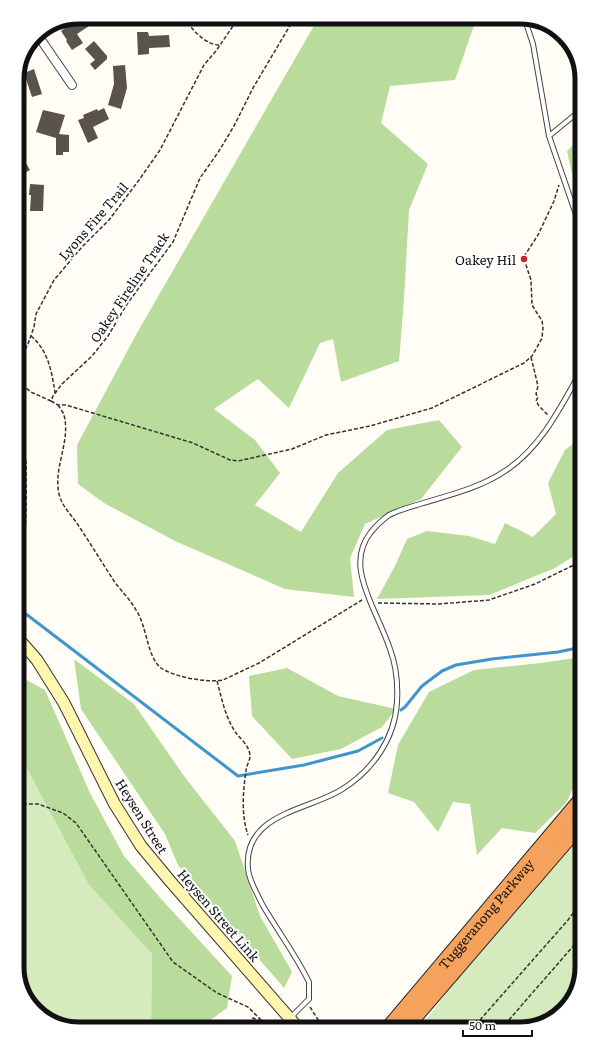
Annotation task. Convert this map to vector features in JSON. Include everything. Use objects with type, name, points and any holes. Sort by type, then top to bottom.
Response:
[{"type":"highway","name":"Tuggeranong Parkway","points":[[394,1022],[575,807]]},
{"type":"highway","name":"Tuggeranong Parkway","points":[[410,1022],[575,830]]},
{"type":"main road","name":"Heysen Street","points":[[24,641],[64,703],[114,803],[141,846],[293,1022]]},
{"type":"street","points":[[41,39],[72,85]]},
{"type":"lane","points":[[526,24],[533,44],[549,136],[575,212]]},
{"type":"lane","points":[[549,136],[575,115]]},
{"type":"lane","points":[[295,1022],[294,1014],[307,1002],[309,998],[309,982],[255,890],[248,870],[248,856],[252,843],[258,833],[276,817],[326,798],[354,781],[370,765],[386,742],[394,723],[397,702],[395,670],[391,651],[367,596],[360,571],[362,550],[365,542],[378,524],[388,516],[400,510],[460,492],[488,481],[505,472],[525,455],[541,436],[575,381]]},
{"type":"path","points":[[189,24],[192,29],[214,45],[220,45]]},
{"type":"path","name":"Lyons Fire Trail","points":[[24,350],[31,336],[36,314],[54,280],[82,247],[109,220],[139,180],[160,150],[204,65],[234,24]]},
{"type":"path","name":"Oakey Fireline Track","points":[[51,401],[62,384],[92,356],[108,336],[127,304],[173,242],[200,178],[234,126],[253,88],[291,24]]},
{"type":"path","points":[[58,405],[66,405],[193,443],[230,460],[238,461],[292,449],[326,435],[364,427],[444,404],[519,367],[531,357],[542,338],[543,324],[532,305],[531,280],[524,259],[527,251],[535,242],[563,178]]},
{"type":"path","points":[[31,336],[36,340],[48,360],[52,370],[55,393]]},
{"type":"path","points":[[531,357],[538,386],[536,394],[538,397],[536,401],[545,413],[553,418]]},
{"type":"path","points":[[24,386],[58,405],[64,415],[66,432],[59,471],[59,492],[62,504],[115,582],[136,609],[142,621],[154,660],[160,667],[171,674],[217,681],[236,674],[259,663],[367,596]]},
{"type":"path","points":[[24,455],[26,462],[27,516],[24,541]]},
{"type":"path","points":[[371,603],[439,604],[489,600],[535,584],[575,564]]},
{"type":"path","points":[[217,681],[225,714],[235,731],[247,746],[250,757],[245,772],[246,777],[243,793],[246,827],[252,843]]},
{"type":"path","points":[[24,804],[38,804],[63,813],[76,823],[173,962],[217,993],[248,1007],[264,1022]]},
{"type":"path","points":[[478,1022],[575,910]]},
{"type":"path","points":[[507,1022],[575,944]]},
{"type":"path","points":[[307,1002],[320,1022]]},
{"type":"path","points":[[250,1022],[253,1018],[264,1022]]},
{"type":"green space","points":[[315,24],[475,24],[455,80],[390,86],[381,123],[428,164],[409,210],[399,361],[341,382],[333,339],[320,343],[289,408],[258,379],[214,409],[255,440],[280,473],[255,505],[301,532],[338,473],[387,430],[439,420],[462,447],[421,499],[365,524],[350,558],[354,597],[285,589],[175,541],[104,503],[78,484],[77,445],[137,333]]},
{"type":"green space","points":[[575,143],[575,188],[567,151]]},
{"type":"green space","points":[[575,442],[575,555],[555,568],[489,595],[377,599],[395,566],[407,539],[427,531],[469,536],[495,544],[505,523],[533,537],[556,514],[548,483],[565,450]]},
{"type":"green space","points":[[575,658],[575,784],[566,803],[535,833],[502,828],[477,855],[470,804],[453,802],[438,832],[414,802],[388,793],[398,745],[429,692],[474,670]]},
{"type":"green space","points":[[74,659],[134,704],[184,776],[235,841],[260,916],[292,972],[284,988],[178,865],[165,834],[81,709]]},
{"type":"green space","points":[[287,668],[338,696],[396,709],[382,727],[341,749],[292,759],[252,716],[249,676]]},
{"type":"green space","points":[[24,679],[45,690],[90,793],[124,856],[232,976],[227,1008],[208,1022],[151,1022],[152,954],[89,885],[24,763]]},
{"type":"green space","points":[[24,763],[89,885],[152,954],[151,1022],[68,1021],[48,1013],[33,998],[27,985],[24,967]]},
{"type":"green space","points":[[575,830],[575,974],[566,998],[551,1013],[527,1022],[424,1022],[526,890]]},
{"type":"green space","points":[[545,1016],[527,1022],[526,1018]]},
{"type":"building","points":[[88,24],[89,26],[77,34],[83,43],[72,50],[61,31],[70,25]]},
{"type":"building","points":[[137,32],[148,32],[149,36],[169,35],[170,47],[149,48],[149,54],[138,55]]},
{"type":"building","points":[[94,41],[107,56],[107,59],[95,70],[90,64],[95,60],[85,49]]},
{"type":"building","points":[[125,65],[127,88],[121,109],[108,105],[114,84],[113,66]]},
{"type":"building","points":[[34,69],[42,94],[32,97],[24,73]]},
{"type":"building","points":[[104,108],[109,119],[93,127],[98,138],[88,143],[78,120],[84,118],[83,115],[97,109],[98,111]]},
{"type":"building","points":[[43,110],[65,115],[59,134],[69,135],[69,152],[63,152],[63,155],[56,155],[56,138],[36,132]]},
{"type":"building","points":[[24,160],[30,170],[24,173]]},
{"type":"building","points":[[30,184],[44,185],[43,211],[30,211]]},
{"type":"waterway","points":[[26,614],[238,776],[304,765],[358,751],[382,738]]},
{"type":"waterway","points":[[401,710],[422,686],[442,671],[456,665],[575,648]]},
{"type":"place","name":"Oakey Hil","points":[[524,259]]}]
